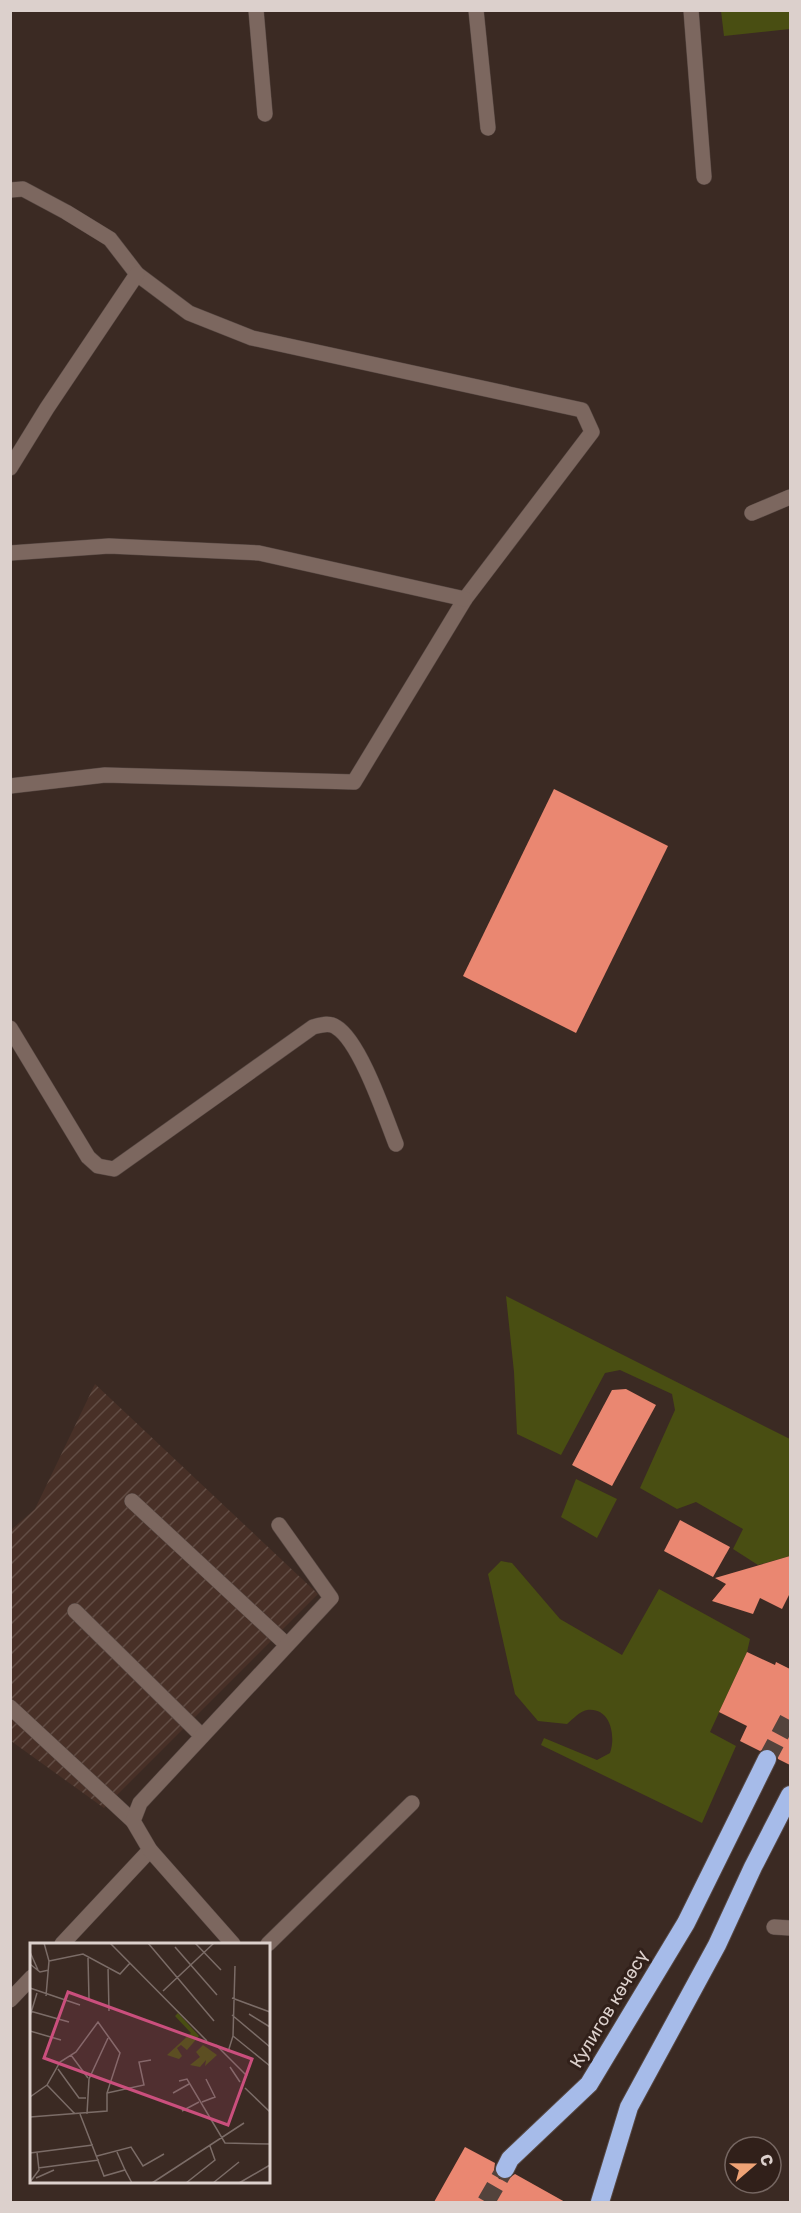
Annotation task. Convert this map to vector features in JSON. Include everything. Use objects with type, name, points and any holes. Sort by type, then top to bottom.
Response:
[{"type":"highway","name":"Кулигов көчөсү","points":[[505,2169],[510,2159],[589,2084],[686,1923],[767,1759]]},
{"type":"highway","points":[[600,2202],[629,2107],[717,1945],[790,1795]]},
{"type":"street","points":[[256,10],[265,114]]},
{"type":"street","points":[[476,10],[488,128]]},
{"type":"street","points":[[691,10],[704,177]]},
{"type":"street","points":[[10,190],[23,189],[110,239],[137,274],[189,313],[252,338],[582,410],[592,432],[465,599],[354,782],[105,775],[10,786]]},
{"type":"street","points":[[10,468],[47,408],[137,274]]},
{"type":"street","points":[[752,513],[790,498]]},
{"type":"street","points":[[10,553],[109,546],[259,553],[465,599]]},
{"type":"street","points":[[10,1029],[88,1157],[98,1166],[114,1169],[313,1027],[326,1024],[335,1026],[348,1037],[367,1072],[396,1144]]},
{"type":"street","points":[[132,1501],[287,1646]]},
{"type":"street","points":[[133,1821],[140,1803],[332,1598],[279,1525]]},
{"type":"street","points":[[75,1611],[202,1736]]},
{"type":"street","points":[[10,1707],[133,1821],[150,1850],[232,1943]]},
{"type":"street","points":[[269,1943],[412,1803]]},
{"type":"street","points":[[63,1943],[150,1850]]},
{"type":"street","points":[[774,1927],[790,1928]]},
{"type":"street","points":[[10,2000],[30,1979]]},
{"type":"shaded area","points":[[95,1384],[318,1594],[104,1808],[11,1741],[11,1530],[35,1509]]},
{"type":"green space","points":[[721,11],[790,11],[790,29],[724,36]]},
{"type":"green space","points":[[506,1296],[790,1439],[790,1556],[758,1565],[733,1549],[743,1529],[696,1502],[677,1509],[640,1488],[675,1410],[672,1394],[620,1370],[605,1373],[561,1455],[517,1434],[514,1372]]},
{"type":"green space","points":[[576,1479],[617,1499],[597,1538],[561,1517]]},
{"type":"green space","points":[[501,1561],[512,1563],[560,1619],[622,1655],[659,1589],[750,1639],[747,1652],[710,1732],[736,1746],[702,1823],[541,1745],[544,1738],[597,1760],[610,1753],[612,1732],[606,1718],[595,1710],[582,1712],[567,1724],[538,1721],[515,1694],[488,1574]]},
{"type":"building","points":[[554,789],[668,846],[576,1033],[463,976]]},
{"type":"building","points":[[626,1389],[656,1405],[612,1486],[572,1465],[612,1390]]},
{"type":"building","points":[[680,1520],[730,1547],[713,1577],[664,1551]]},
{"type":"building","points":[[790,1556],[790,1593],[782,1609],[760,1598],[753,1614],[712,1601],[726,1584],[715,1578]]},
{"type":"building","points":[[747,1652],[790,1669],[790,1765],[778,1759],[777,1753],[771,1749],[766,1748],[760,1751],[740,1741],[747,1726],[719,1712]]},
{"type":"building","points":[[465,2147],[495,2163],[494,2170],[499,2179],[506,2180],[515,2174],[565,2202],[434,2202]]},
{"type":"tunnel","points":[[767,1759],[790,1716]]},
{"type":"tunnel","points":[[486,2202],[505,2169]]}]
